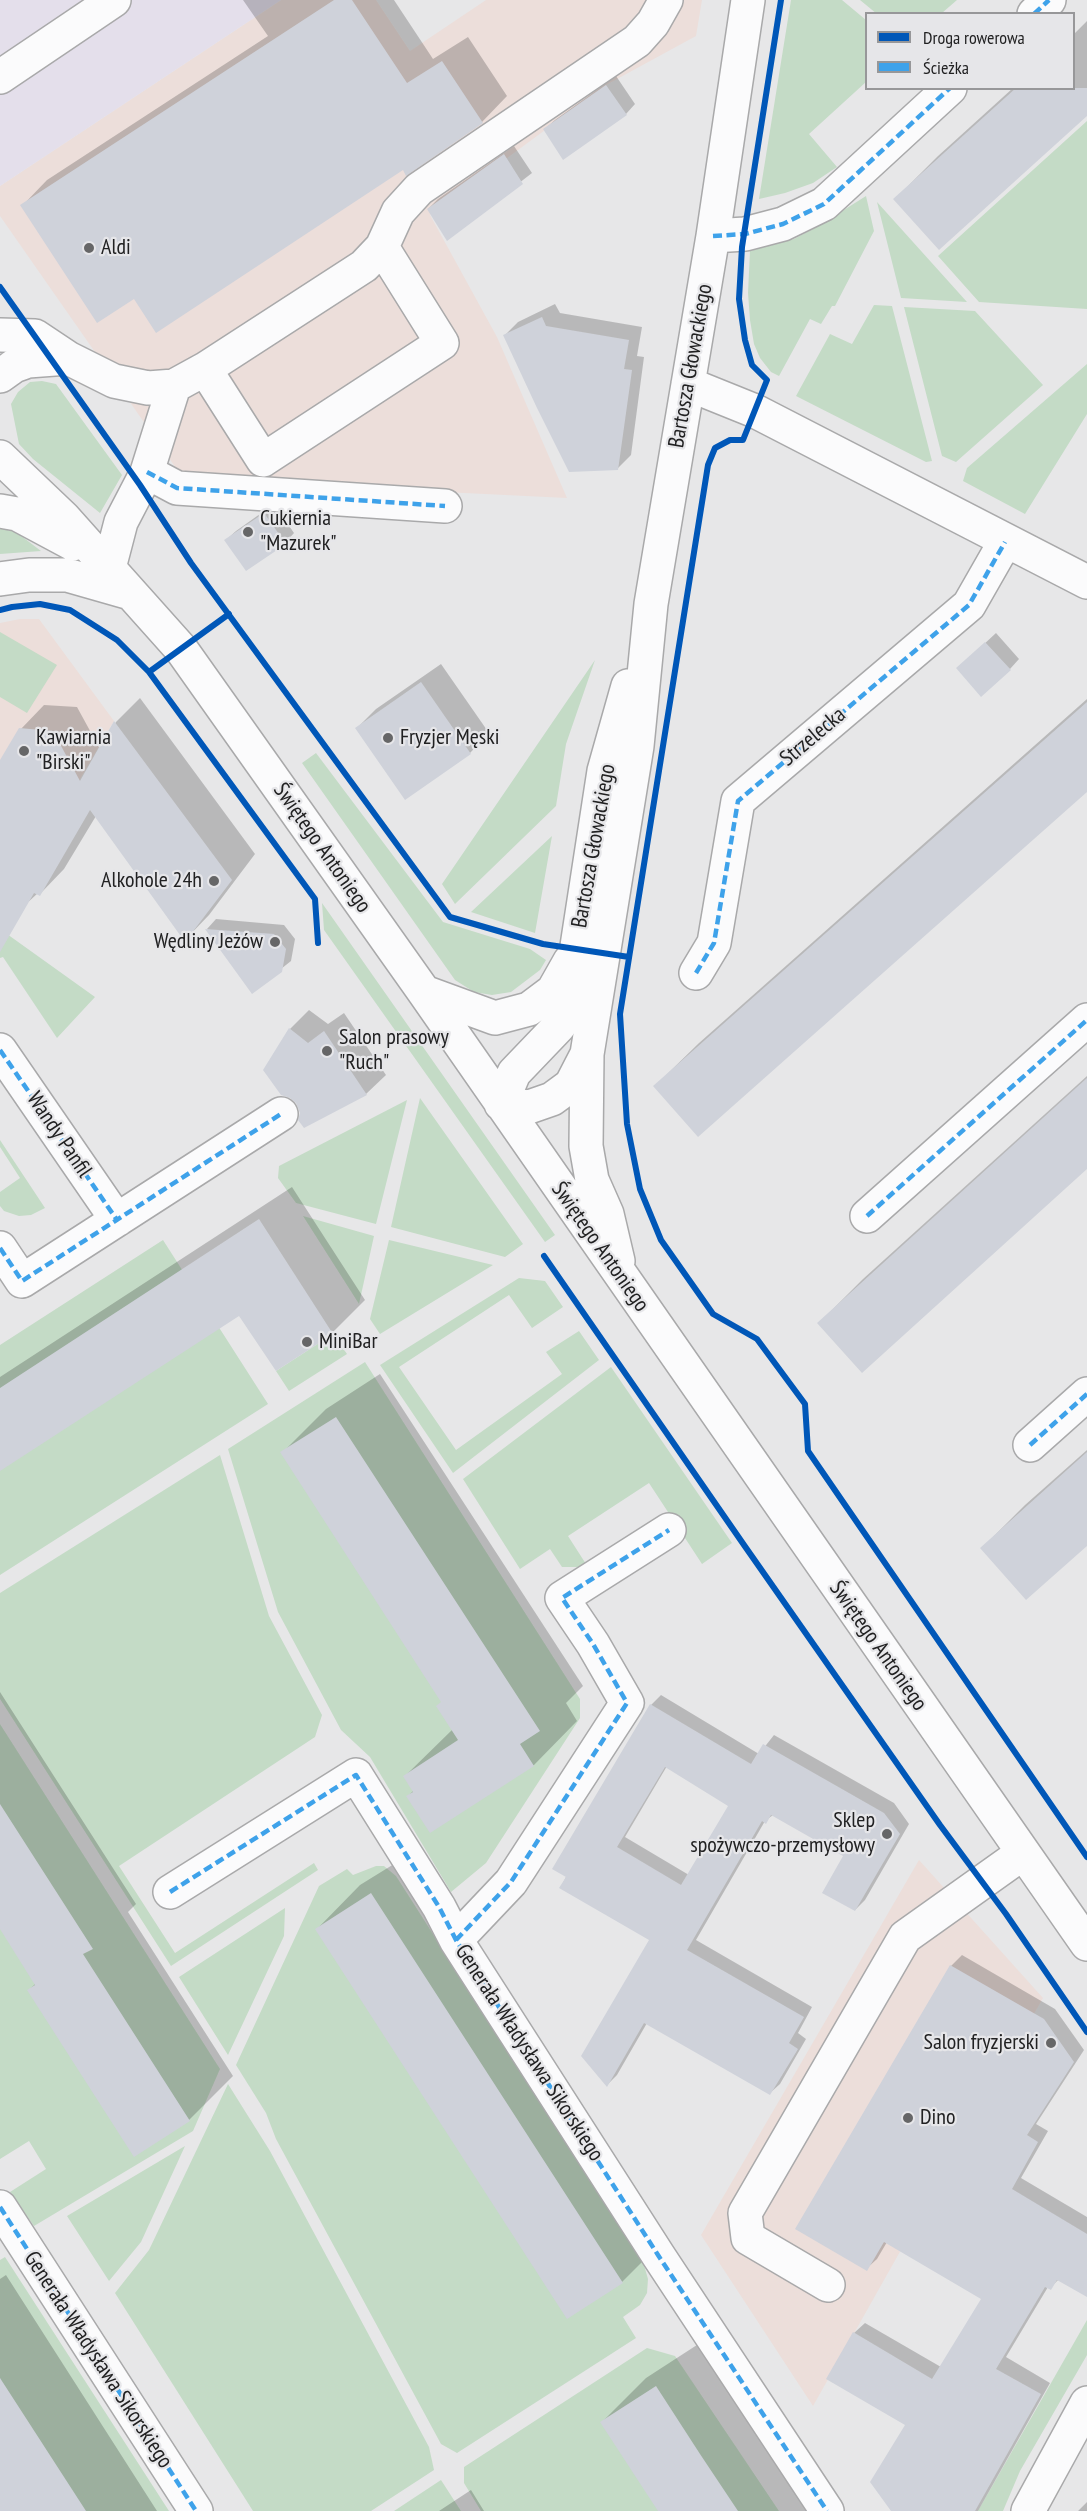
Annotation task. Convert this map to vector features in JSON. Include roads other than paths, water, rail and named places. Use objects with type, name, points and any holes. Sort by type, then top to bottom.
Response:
[{"type":"street","points":[[0,76],[114,0]]},
{"type":"street","points":[[0,335],[35,336],[68,358],[114,381],[148,388],[174,386],[205,369],[364,266],[382,247],[398,212],[419,189],[637,41],[653,23],[666,0]]},
{"type":"street","name":"Bartosza Głowackiego","points":[[622,1277],[607,1214],[592,1180],[586,1146],[587,1054],[637,746],[651,603],[713,236],[748,0]]},
{"type":"street","points":[[1036,12],[1049,0]]},
{"type":"street","points":[[713,236],[745,234],[783,225],[824,204],[948,90]]},
{"type":"street","points":[[205,369],[263,460],[442,343],[382,247]]},
{"type":"street","points":[[0,376],[14,366],[28,361],[68,358]]},
{"type":"street","points":[[688,384],[755,411],[1005,542],[1087,582]]},
{"type":"street","points":[[104,564],[121,522],[147,472],[174,386]]},
{"type":"street","name":"Świętego Antoniego","points":[[0,457],[64,518],[181,649],[424,992],[1087,1944]]},
{"type":"street","points":[[147,472],[177,488],[445,506]]},
{"type":"street","name":"Świętego Antoniego","points":[[0,511],[17,514],[54,532],[104,564]]},
{"type":"street","name":"Strzelecka","points":[[696,973],[714,943],[738,801],[969,605],[1005,542]]},
{"type":"street","points":[[0,579],[29,574],[67,574],[133,594]]},
{"type":"street","name":"Bartosza Głowackiego","points":[[587,1054],[571,1085],[552,1099],[529,1107],[501,1104],[514,1073],[559,1026],[569,998],[604,771],[651,603]]},
{"type":"street","points":[[424,992],[495,1018],[529,1009],[553,991],[576,949]]},
{"type":"street","points":[[867,1216],[1087,1020]]},
{"type":"street","name":"Wandy Panfil","points":[[0,1050],[117,1220]]},
{"type":"street","points":[[0,1248],[22,1281],[281,1114]]},
{"type":"street","points":[[1030,1445],[1087,1394]]},
{"type":"street","points":[[456,1940],[511,1882],[627,1703],[593,1644],[562,1598],[669,1530]]},
{"type":"street","name":"Generała Władysława Sikorskiego","points":[[170,1892],[356,1775],[434,1898],[456,1940],[658,2255],[827,2511]]},
{"type":"street","points":[[828,2285],[748,2238],[745,2213],[905,1936],[1023,1853]]},
{"type":"street","name":"Generała Władysława Sikorskiego","points":[[0,2207],[196,2511]]},
{"type":"street","points":[[1028,2511],[1087,2403]]},
{"type":"place","name":"Aldi","points":[[89,248]]},
{"type":"place","name":"Cukiernia \"Mazurek\"","points":[[248,532]]},
{"type":"place","name":"Fryzjer Męski","points":[[388,738]]},
{"type":"place","name":"Kawiarnia \"Birski\"","points":[[24,751]]},
{"type":"place","name":"Alkohole 24h","points":[[214,881]]},
{"type":"place","name":"Wędliny Jeżów","points":[[275,942]]},
{"type":"place","name":"Salon prasowy \"Ruch\"","points":[[327,1051]]},
{"type":"place","name":"MiniBar","points":[[307,1342]]},
{"type":"place","name":"Sklep spożywczo-przemysłowy","points":[[887,1834]]},
{"type":"place","name":"Salon fryzjerski","points":[[1051,2043]]},
{"type":"place","name":"Dino","points":[[908,2118]]}]
